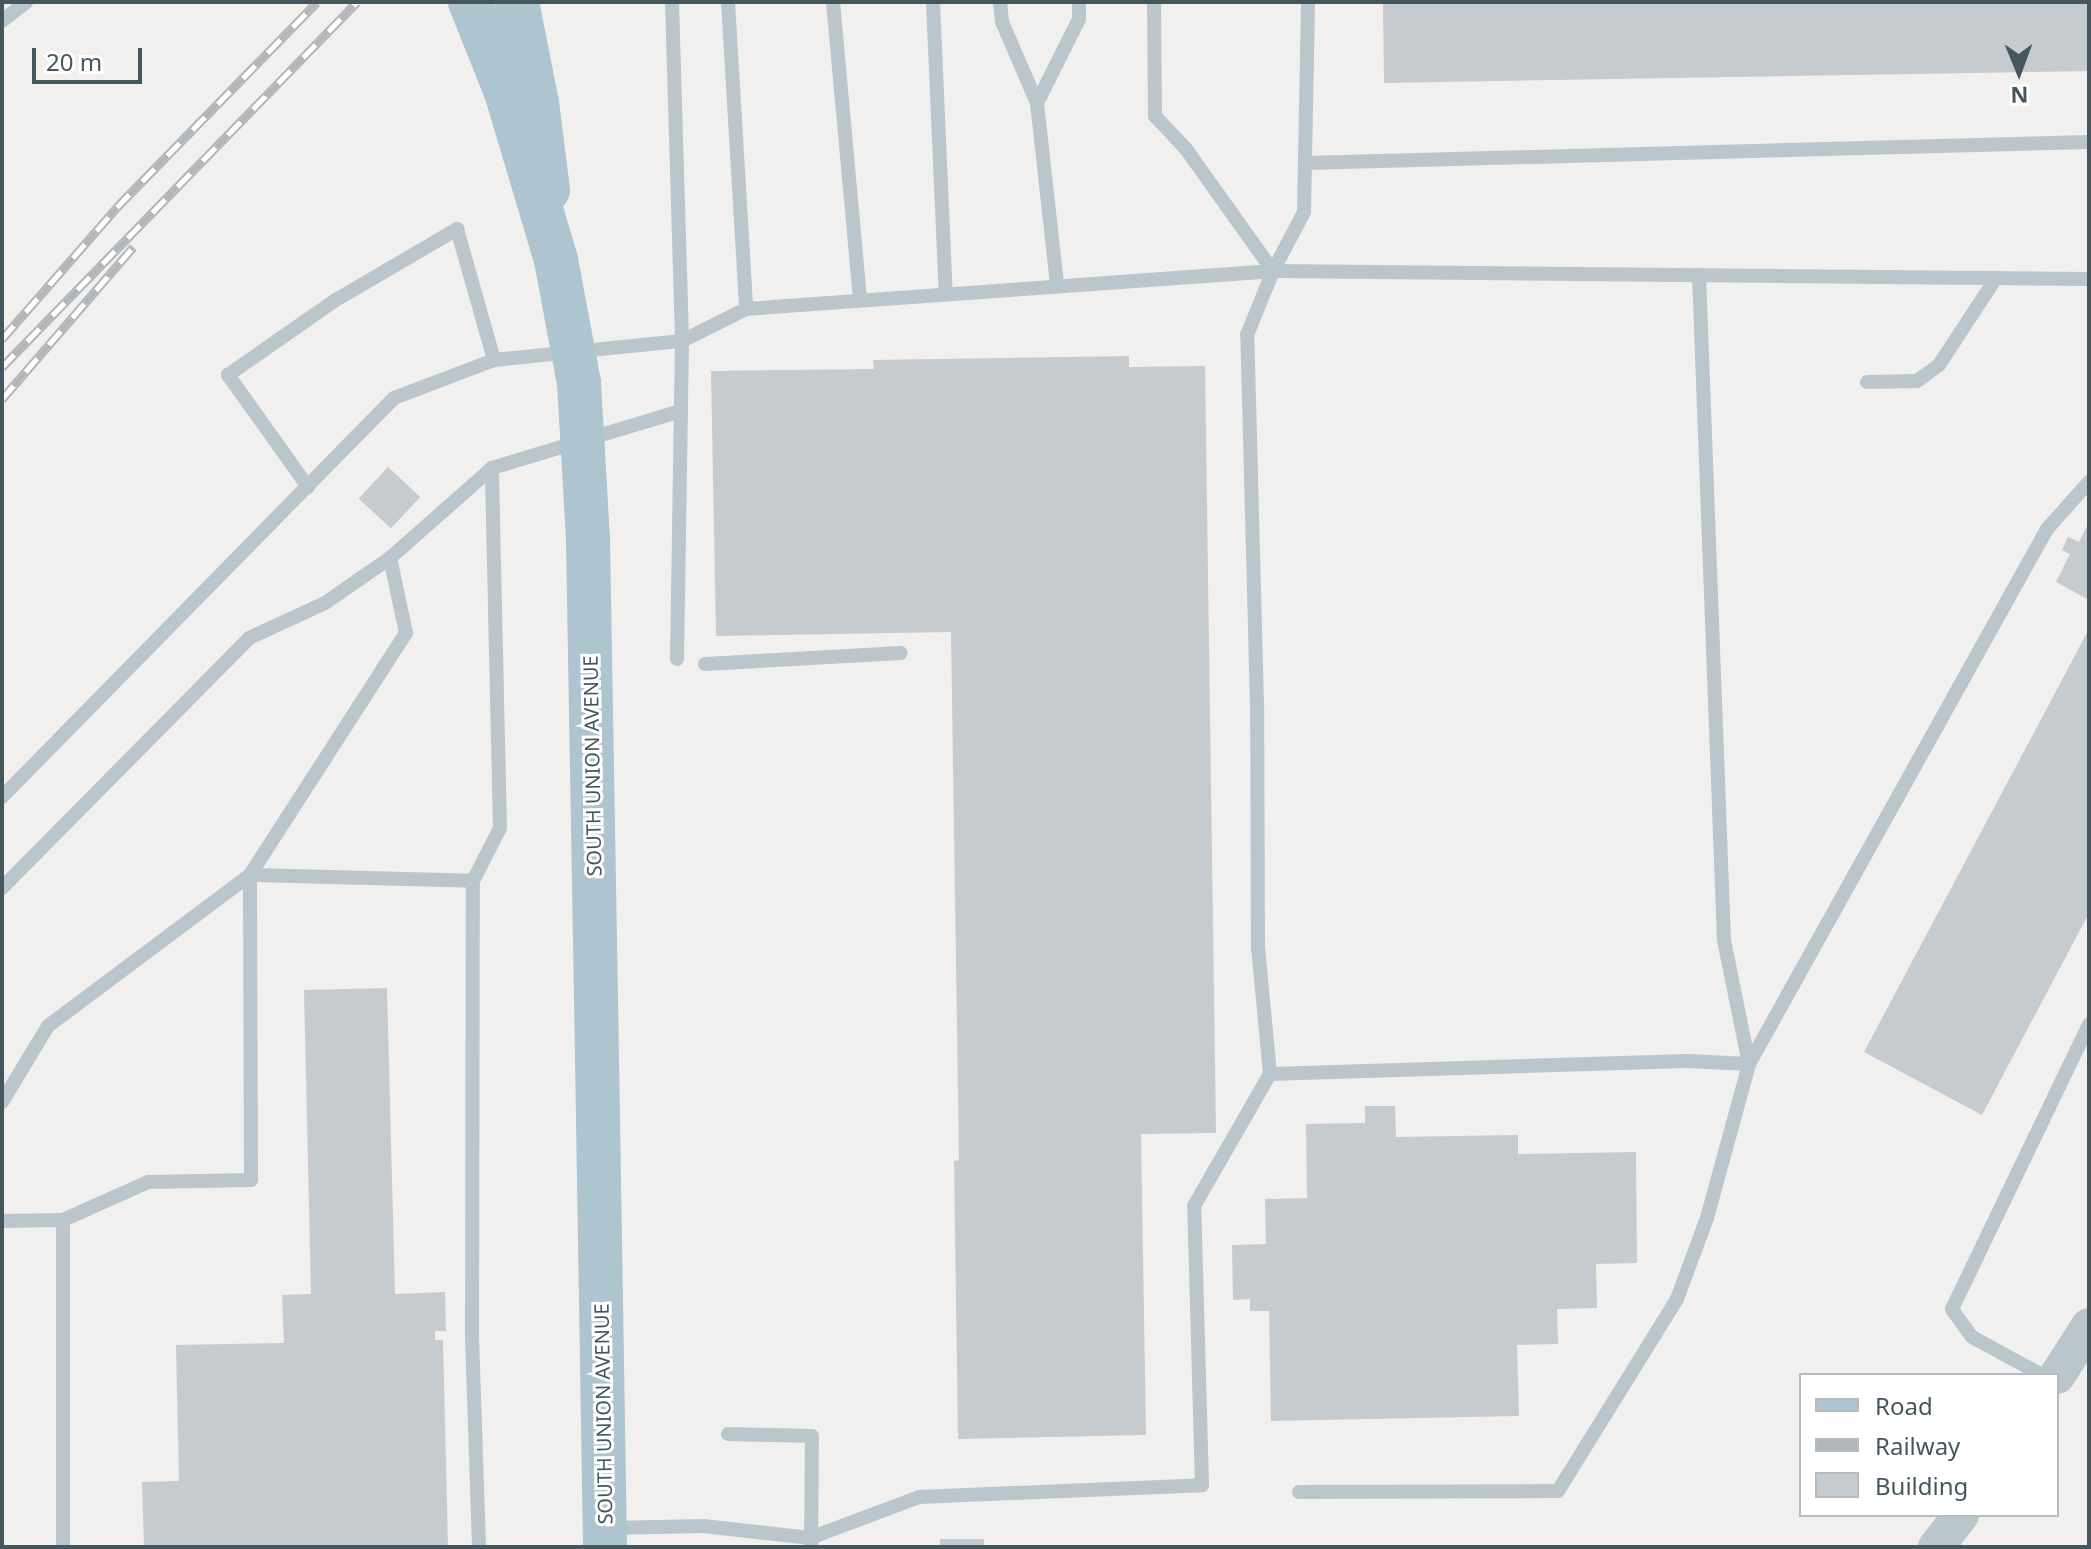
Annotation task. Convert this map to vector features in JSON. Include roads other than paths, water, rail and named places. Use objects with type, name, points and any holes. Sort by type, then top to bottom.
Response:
[{"type":"main road","name":"SOUTH UNION AVENUE","points":[[470,2],[506,92],[556,260],[579,383],[588,540],[604,1538]]},
{"type":"main road","points":[[517,2],[537,103],[556,260]]},
{"type":"street","points":[[2059,1373],[2089,1326]]},
{"type":"street","points":[[1936,1547],[1959,1517]]},
{"type":"lane","points":[[2,21],[26,2]]},
{"type":"lane","points":[[672,2],[682,341],[677,659]]},
{"type":"lane","points":[[728,2],[746,309]]},
{"type":"lane","points":[[833,2],[860,300]]},
{"type":"lane","points":[[933,2],[946,294]]},
{"type":"lane","points":[[1000,2],[1002,22],[1037,103],[1057,285]]},
{"type":"lane","points":[[1037,103],[1079,19],[1079,2]]},
{"type":"lane","points":[[1154,2],[1155,116],[1186,149],[1273,271]]},
{"type":"lane","points":[[604,1538],[703,1526],[810,1543],[919,1497],[1202,1485],[1194,1206],[1270,1074],[1258,948],[1257,705],[1247,335],[1273,271],[1304,212],[1308,2]]},
{"type":"lane","points":[[1307,163],[2089,142]]},
{"type":"lane","points":[[308,487],[228,375],[334,301],[457,229],[494,360]]},
{"type":"lane","points":[[2,797],[394,398],[494,360],[682,341],[746,309],[1273,271],[2089,279]]},
{"type":"lane","points":[[1699,275],[1724,940],[1749,1064]]},
{"type":"lane","points":[[1867,382],[1917,381],[1939,365],[1996,278]]},
{"type":"lane","points":[[2,888],[249,638],[325,603],[390,558],[492,468],[681,411]]},
{"type":"lane","points":[[479,1547],[472,1339],[473,881],[500,828],[492,468]]},
{"type":"lane","points":[[1299,1492],[1558,1491],[1677,1299],[1707,1218],[1749,1064],[2047,529],[2089,482]]},
{"type":"lane","points":[[2,1102],[48,1026],[250,875],[406,633],[390,558]]},
{"type":"lane","points":[[705,664],[901,653]]},
{"type":"lane","points":[[250,875],[473,881]]},
{"type":"lane","points":[[2,1221],[63,1220],[148,1182],[251,1180],[250,875]]},
{"type":"lane","points":[[2038,1373],[1972,1337],[1952,1309],[2089,1024]]},
{"type":"lane","points":[[1270,1074],[1687,1061],[1749,1064]]},
{"type":"lane","points":[[63,1220],[63,1547]]},
{"type":"lane","points":[[728,1434],[812,1436],[810,1543]]},
{"type":"railway","points":[[2,339],[117,207],[317,2]]},
{"type":"railway","points":[[2,367],[357,2]]},
{"type":"railway","points":[[2,399],[133,247]]}]
